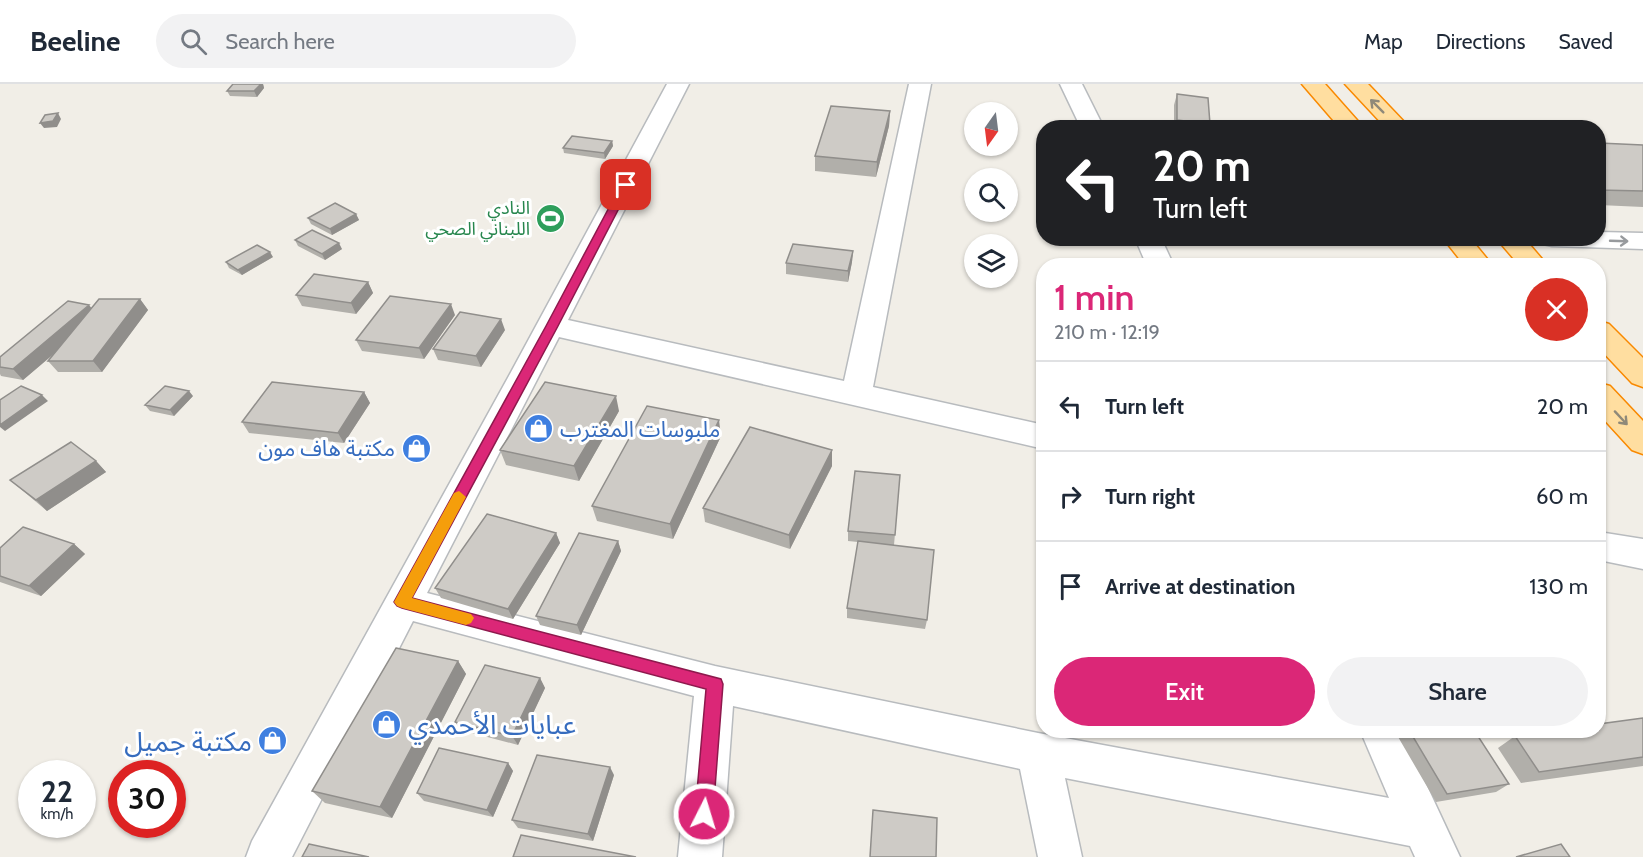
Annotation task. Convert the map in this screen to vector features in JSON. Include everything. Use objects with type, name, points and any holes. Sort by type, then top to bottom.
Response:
[{"type":"highway","points":[[1313,84],[1346,120]]},
{"type":"highway","points":[[1356,84],[1391,120]]},
{"type":"highway","points":[[1463,246],[1473,258]]},
{"type":"highway","points":[[1516,246],[1528,258]]},
{"type":"highway","points":[[1606,338],[1643,376]]},
{"type":"highway","points":[[1606,402],[1643,442]]},
{"type":"street","points":[[268,857],[402,602],[552,326],[678,84]]},
{"type":"street","points":[[857,393],[921,84]]},
{"type":"street","points":[[1071,84],[1089,120]]},
{"type":"street","points":[[1606,223],[1643,225]]},
{"type":"street","points":[[1606,240],[1643,242]]},
{"type":"street","points":[[552,326],[1036,435]]},
{"type":"street","points":[[1606,547],[1643,554]]},
{"type":"street","points":[[402,602],[715,684],[1038,753],[1430,841]]},
{"type":"street","points":[[700,857],[715,684]]},
{"type":"street","points":[[1384,738],[1430,841]]},
{"type":"street","points":[[1038,753],[1060,857]]},
{"type":"building","points":[[233,84],[261,84],[254,91],[227,91]]},
{"type":"building","points":[[1177,94],[1208,98],[1210,120],[1177,120]]},
{"type":"building","points":[[831,106],[890,111],[877,162],[815,156]]},
{"type":"building","points":[[58,113],[53,121],[40,123],[45,115]]},
{"type":"building","points":[[572,136],[612,141],[604,153],[563,148]]},
{"type":"building","points":[[1606,143],[1643,145],[1643,191],[1606,190]]},
{"type":"building","points":[[335,203],[356,214],[330,229],[308,218]]},
{"type":"building","points":[[312,230],[339,243],[322,254],[295,240]]},
{"type":"building","points":[[793,244],[853,251],[848,271],[786,263]]},
{"type":"building","points":[[257,245],[270,252],[238,270],[226,262]]},
{"type":"building","points":[[314,274],[368,282],[351,303],[296,295]]},
{"type":"building","points":[[390,296],[451,304],[419,348],[356,340]]},
{"type":"building","points":[[99,299],[140,299],[93,361],[48,361]]},
{"type":"building","points":[[68,301],[89,305],[13,369],[0,367],[0,357]]},
{"type":"building","points":[[460,312],[501,319],[476,356],[433,349]]},
{"type":"building","points":[[272,382],[364,392],[338,433],[242,422]]},
{"type":"building","points":[[545,382],[616,396],[574,466],[500,450]]},
{"type":"building","points":[[21,386],[42,395],[0,425],[0,400]]},
{"type":"building","points":[[165,386],[189,391],[170,410],[145,405]]},
{"type":"building","points":[[647,406],[719,420],[670,524],[592,506]]},
{"type":"building","points":[[750,427],[832,450],[789,535],[703,508]]},
{"type":"building","points":[[71,442],[96,461],[36,500],[10,480]]},
{"type":"building","points":[[855,471],[900,475],[895,535],[848,531]]},
{"type":"building","points":[[487,514],[556,533],[508,609],[435,588]]},
{"type":"building","points":[[23,527],[74,544],[29,586],[0,576],[0,548]]},
{"type":"building","points":[[579,533],[618,541],[577,625],[536,616]]},
{"type":"building","points":[[858,541],[934,550],[927,620],[847,608]]},
{"type":"building","points":[[396,648],[458,661],[380,807],[312,791]]},
{"type":"building","points":[[485,665],[540,678],[512,736],[455,722]]},
{"type":"building","points":[[1643,718],[1643,757],[1539,772],[1516,738],[1606,738],[1606,723]]},
{"type":"building","points":[[1414,738],[1479,738],[1509,784],[1447,794]]},
{"type":"building","points":[[439,748],[508,763],[487,810],[417,793]]},
{"type":"building","points":[[537,755],[610,767],[588,834],[512,820]]},
{"type":"building","points":[[873,810],[937,818],[936,857],[870,857]]},
{"type":"building","points":[[521,835],[636,857],[513,857]]},
{"type":"building","points":[[309,844],[369,857],[302,857]]},
{"type":"building","points":[[1561,844],[1570,857],[1516,857]]},
{"type":"slow traffic","points":[[459,497],[402,602],[466,618]]},
{"type":"place","name":"النادي اللبناني الصحي","points":[[551,218]]},
{"type":"place","name":"ملبوسات المغترب","points":[[539,429]]},
{"type":"place","name":"مكتبة هاف مون","points":[[416,448]]},
{"type":"place","name":"عبايات الأحمدي","points":[[387,724]]},
{"type":"place","name":"مكتبة جميل","points":[[273,741]]},
{"type":"route","points":[[626,185],[402,602],[715,684],[704,814]]}]
